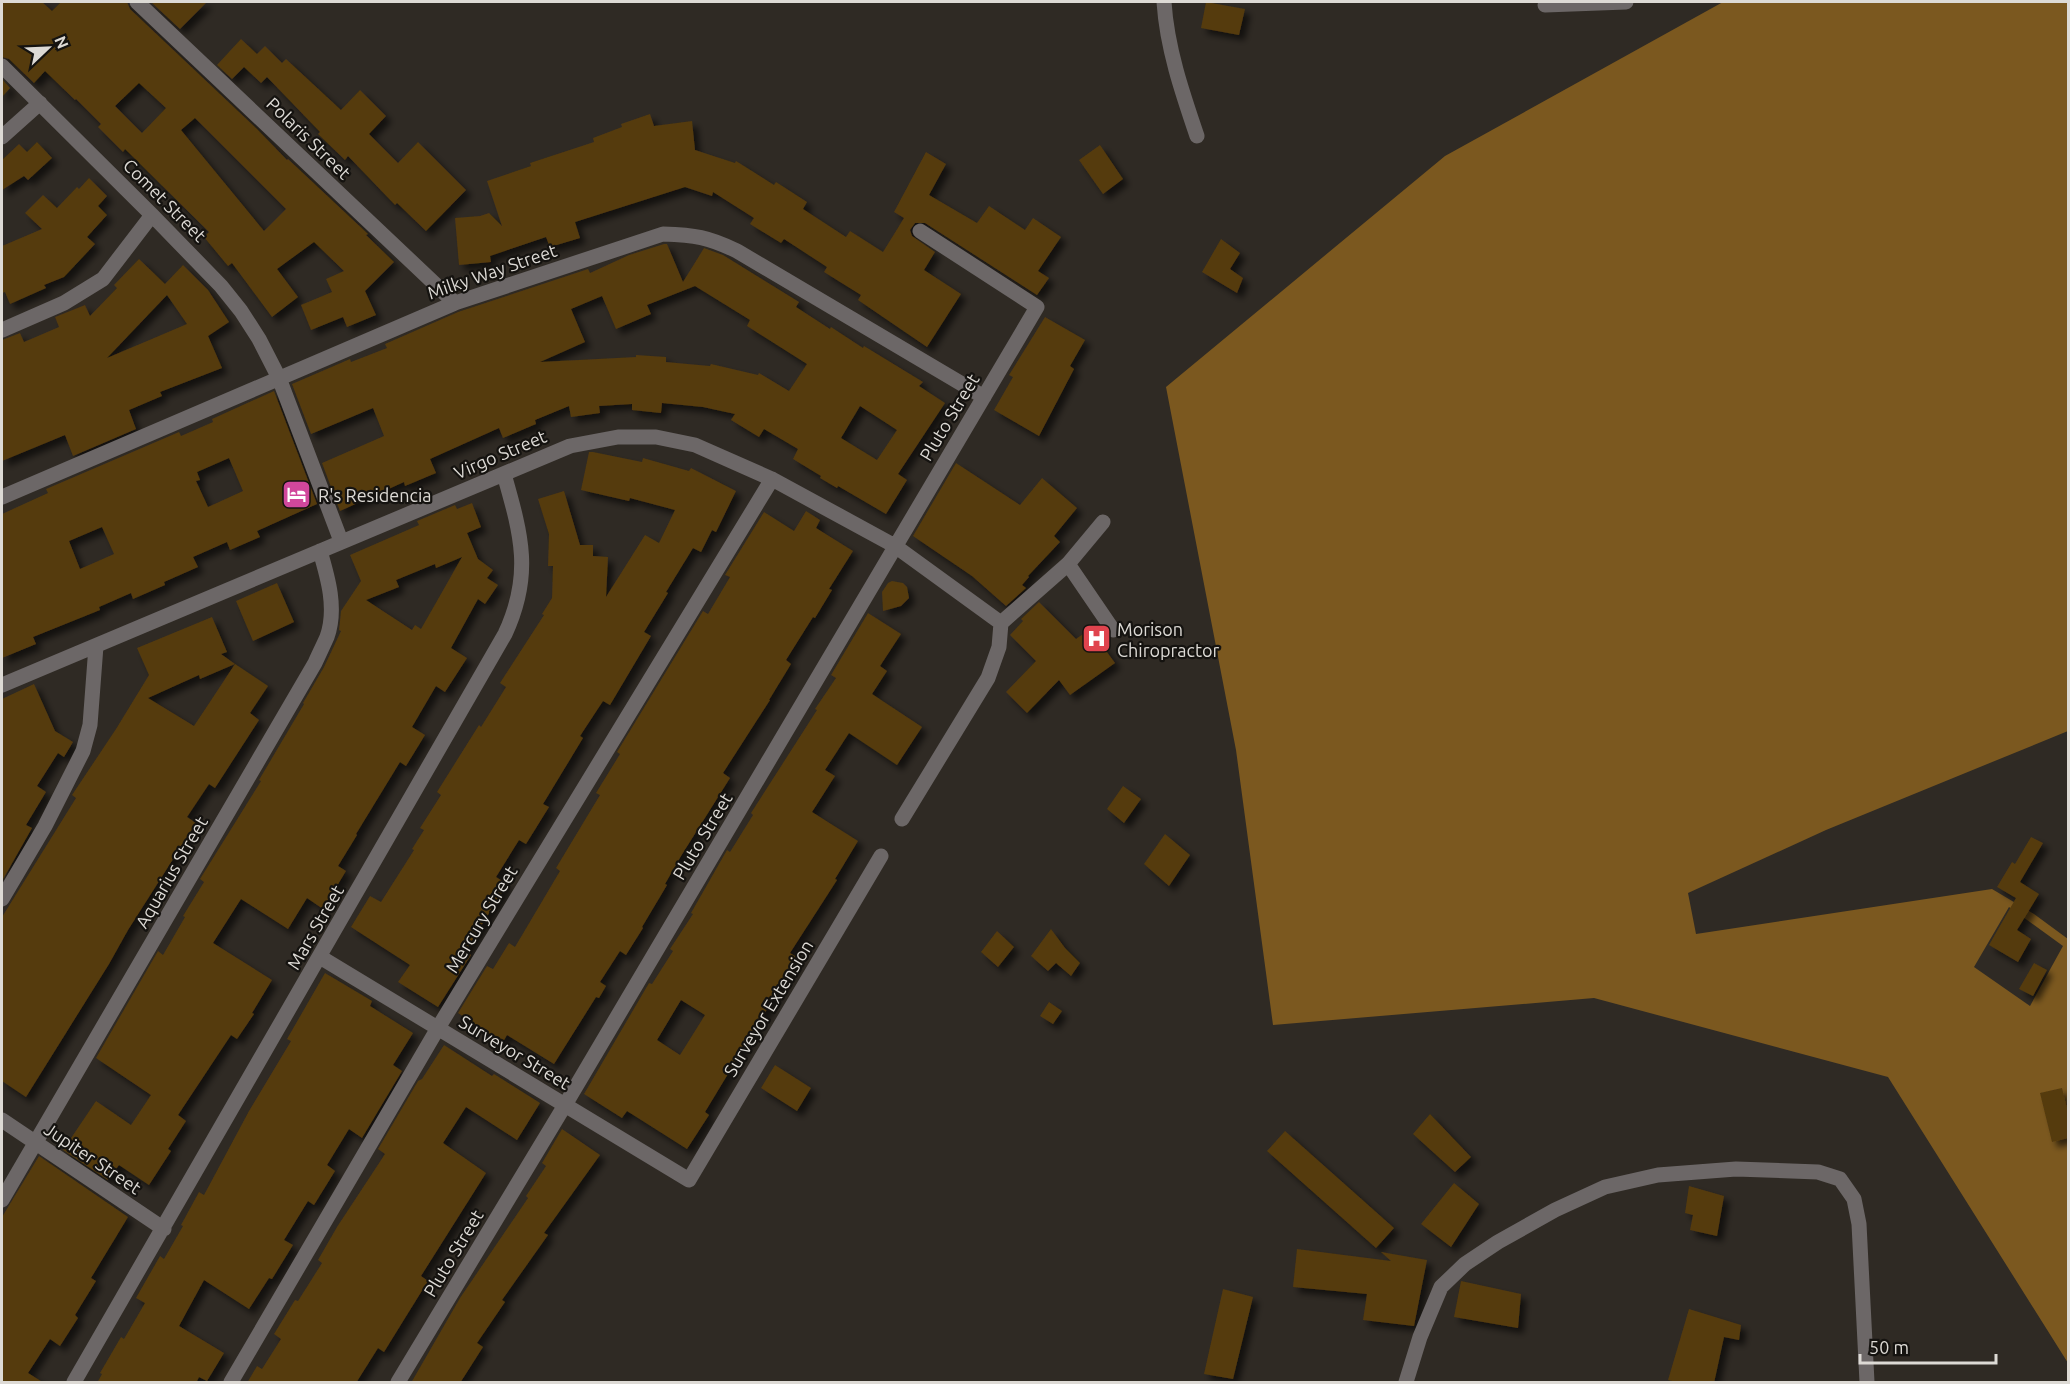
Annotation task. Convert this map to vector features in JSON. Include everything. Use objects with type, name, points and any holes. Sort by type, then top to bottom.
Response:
[{"type":"street","name":"Polaris Street","points":[[137,2],[455,303]]},
{"type":"street","points":[[1164,2],[1178,82],[1197,136]]},
{"type":"street","points":[[1545,5],[1626,2]]},
{"type":"street","name":"Comet Street","points":[[2,66],[152,215],[221,286],[241,311],[259,339],[279,378],[341,541]]},
{"type":"street","points":[[2,136],[40,103]]},
{"type":"street","points":[[2,330],[64,303],[103,279],[152,215]]},
{"type":"street","name":"Pluto Street","points":[[398,1383],[1037,307],[920,231]]},
{"type":"street","name":"Milky Way Street","points":[[2,497],[455,303],[663,234],[691,234],[712,239],[737,251],[984,397]]},
{"type":"street","name":"Virgo Street","points":[[2,685],[570,446],[618,437],[656,437],[695,445],[772,479],[895,546],[1001,623]]},
{"type":"street","name":"Mars Street","points":[[74,1383],[506,634],[520,592],[523,563],[519,525],[504,474]]},
{"type":"street","name":"Mercury Street","points":[[231,1383],[438,1028],[772,479]]},
{"type":"street","points":[[902,819],[988,678],[999,647],[1001,623],[1068,564],[1103,522]]},
{"type":"street","name":"Aquarius Street","points":[[2,1200],[315,663],[328,634],[331,605],[330,585],[320,551]]},
{"type":"street","points":[[1068,564],[1113,630]]},
{"type":"street","points":[[2,899],[45,826],[83,751],[90,725],[96,646]]},
{"type":"street","name":"Surveyor Extension","points":[[689,1180],[881,856]]},
{"type":"street","name":"Surveyor Street","points":[[320,957],[689,1180]]},
{"type":"street","name":"Jupiter Street","points":[[2,1120],[164,1228]]},
{"type":"street","points":[[1406,1383],[1420,1337],[1441,1287],[1465,1264],[1498,1242],[1555,1210],[1605,1187],[1658,1175],[1736,1169],[1818,1172],[1840,1179],[1854,1199],[1859,1224],[1867,1383]]},
{"type":"shaded area","points":[[1723,2],[2068,2],[2068,731],[1826,830],[1688,893],[1696,934],[1992,889],[2034,914],[2068,939],[2068,1363],[1888,1077],[1594,998],[1273,1025],[1236,750],[1166,387],[1445,156]],"holes":[[[2009,907],[2063,946],[2030,1006],[1974,967]]]},
{"type":"building","points":[[2,2],[42,2],[52,11],[61,2],[127,2],[130,9],[287,160],[368,234],[366,235],[394,262],[365,291],[376,315],[347,327],[343,317],[311,330],[301,305],[332,292],[326,279],[344,271],[314,242],[277,269],[298,297],[272,317],[232,263],[228,266],[204,237],[209,232],[125,149],[123,152],[98,127],[101,124],[76,99],[45,71],[34,83],[9,59],[2,57]],"holes":[[[139,83],[166,108],[142,133],[115,106]],[[195,118],[286,209],[264,231],[181,130]]]},
{"type":"building","points":[[151,2],[207,2],[180,29]]},
{"type":"building","points":[[1206,2],[1245,9],[1239,35],[1201,28]]},
{"type":"building","points":[[241,39],[257,54],[265,46],[282,63],[286,59],[341,110],[360,90],[386,116],[369,134],[398,163],[418,142],[466,190],[426,231],[397,203],[395,205],[348,156],[345,160],[318,134],[320,132],[267,77],[261,83],[244,67],[232,79],[217,65]]},
{"type":"building","points":[[2,79],[10,88],[2,97]]},
{"type":"building","points":[[650,114],[654,126],[692,121],[695,150],[735,163],[736,161],[774,185],[776,182],[807,202],[803,209],[846,237],[850,231],[883,252],[904,218],[894,212],[926,152],[946,164],[929,195],[977,223],[989,206],[1025,230],[1033,218],[1061,237],[1038,271],[1049,278],[1037,295],[925,223],[915,223],[910,230],[912,236],[935,252],[924,270],[961,294],[927,347],[858,300],[861,295],[824,272],[827,267],[784,239],[781,243],[750,224],[754,218],[713,192],[712,196],[685,187],[575,222],[580,238],[550,247],[546,237],[490,256],[491,262],[459,265],[455,218],[489,213],[502,226],[487,181],[531,166],[530,163],[594,142],[593,138],[622,127],[621,124]]},
{"type":"building","points":[[37,142],[52,158],[28,180],[24,176],[2,190],[2,160],[19,144],[27,152]]},
{"type":"building","points":[[1100,145],[1123,179],[1103,194],[1079,160]]},
{"type":"building","points":[[89,178],[107,196],[98,206],[107,215],[87,237],[95,244],[64,277],[10,304],[5,292],[2,293],[2,246],[42,229],[25,213],[43,195],[57,208]]},
{"type":"building","points":[[1221,239],[1240,253],[1230,269],[1243,278],[1237,293],[1202,272]]},
{"type":"building","points":[[667,244],[683,282],[704,248],[723,255],[799,302],[796,307],[830,329],[831,327],[923,382],[919,386],[945,403],[898,474],[907,480],[886,514],[820,478],[821,476],[793,459],[798,449],[764,429],[759,437],[731,420],[735,414],[703,407],[662,403],[661,413],[632,410],[632,404],[599,406],[600,413],[571,417],[569,406],[535,420],[536,424],[503,438],[499,428],[430,459],[436,473],[405,486],[404,482],[340,511],[322,463],[384,436],[373,408],[311,434],[292,384],[350,359],[351,362],[387,348],[385,344],[458,312],[588,269],[590,273],[629,255]],"holes":[[[695,286],[750,320],[747,326],[807,364],[789,391],[759,373],[758,375],[711,364],[710,366],[666,362],[666,357],[636,355],[636,357],[540,362],[585,342],[571,309],[602,296],[616,329],[651,314],[647,305]],[[860,406],[897,430],[877,460],[841,438]]]},
{"type":"building","points":[[139,259],[165,284],[183,265],[208,290],[229,322],[208,336],[222,368],[160,392],[162,396],[129,410],[136,429],[73,456],[65,435],[2,461],[2,340],[20,333],[24,342],[59,327],[55,317],[85,305],[90,316],[117,288],[114,285]],"holes":[[[167,295],[187,324],[107,358]]]},
{"type":"building","points":[[1045,317],[1085,340],[1070,366],[1074,369],[1039,436],[994,410],[1013,377],[1009,375]]},
{"type":"building","points":[[274,391],[317,504],[257,531],[260,537],[230,550],[227,542],[193,557],[198,567],[164,582],[165,585],[133,599],[131,593],[99,607],[100,610],[33,637],[36,644],[2,658],[2,514],[48,493],[46,489],[179,432],[181,436],[213,422],[212,419]],"holes":[[[229,458],[243,491],[208,507],[196,481],[200,480],[197,472]],[[102,527],[114,554],[80,569],[69,541]]]},
{"type":"building","points":[[589,452],[642,462],[643,458],[689,471],[691,468],[736,491],[716,532],[712,530],[701,552],[693,548],[666,592],[668,593],[644,632],[651,636],[610,705],[603,701],[580,736],[583,738],[543,804],[549,807],[526,844],[519,840],[496,877],[507,884],[465,952],[471,955],[438,1007],[398,982],[410,965],[351,927],[370,896],[381,902],[414,850],[412,849],[424,830],[420,828],[441,795],[437,792],[506,687],[500,683],[544,615],[542,614],[552,598],[553,566],[548,566],[549,534],[538,499],[564,491],[580,545],[593,545],[593,556],[608,557],[606,597],[645,535],[659,543],[675,510],[630,498],[629,501],[581,490]]},
{"type":"building","points":[[956,463],[1020,505],[1042,478],[1077,508],[1054,536],[1060,542],[1028,576],[1022,585],[1026,588],[1006,606],[972,576],[913,536]]},
{"type":"building","points":[[472,503],[481,527],[467,533],[478,559],[493,570],[487,578],[498,585],[485,604],[478,599],[451,648],[467,658],[445,692],[436,686],[412,727],[425,735],[406,766],[400,762],[356,834],[338,866],[346,871],[323,909],[307,898],[288,929],[241,899],[213,943],[272,980],[252,1013],[254,1014],[237,1039],[231,1035],[178,1115],[186,1121],[168,1149],[171,1151],[149,1185],[119,1165],[108,1180],[63,1150],[96,1101],[131,1125],[151,1095],[96,1058],[158,951],[163,955],[204,882],[200,879],[261,781],[259,780],[324,667],[341,631],[339,630],[341,611],[361,581],[350,555],[419,525],[417,521],[455,505],[457,509]],"holes":[[[462,557],[421,629],[415,625],[412,630],[366,600],[399,587],[396,580],[435,564],[436,568]]]},
{"type":"building","points":[[806,511],[820,520],[816,528],[853,551],[829,589],[832,590],[815,618],[813,617],[786,660],[791,664],[770,700],[723,773],[730,778],[681,856],[643,928],[626,955],[620,951],[600,982],[606,986],[599,998],[596,997],[554,1064],[507,1035],[503,1042],[458,1013],[487,966],[493,969],[509,943],[515,947],[560,871],[556,868],[600,795],[596,793],[620,754],[617,752],[703,611],[708,614],[730,577],[725,575],[764,512],[794,531]]},
{"type":"building","points":[[892,581],[903,583],[907,587],[909,598],[901,606],[883,611],[882,592]]},
{"type":"building","points":[[277,583],[294,622],[253,641],[236,601]]},
{"type":"building","points":[[1039,602],[1076,639],[1090,629],[1115,663],[1070,695],[1059,680],[1027,713],[1006,692],[1036,661],[1010,635],[1023,621],[1021,619]]},
{"type":"building","points":[[868,613],[901,634],[880,666],[887,671],[872,694],[922,727],[897,765],[849,733],[825,770],[835,776],[812,812],[858,841],[835,879],[837,880],[790,953],[798,958],[705,1112],[709,1115],[687,1149],[627,1111],[622,1118],[584,1094],[649,983],[652,984],[673,951],[670,949],[693,914],[691,913],[727,850],[730,852],[753,815],[751,813],[836,678],[831,675]],"holes":[[[681,1000],[705,1015],[680,1055],[657,1040]]]},
{"type":"building","points":[[212,617],[227,652],[221,654],[268,686],[250,713],[259,720],[215,788],[209,784],[187,817],[196,823],[26,1097],[2,1081],[2,917],[76,798],[72,795],[149,675],[137,648]],"holes":[[[235,664],[194,726],[148,698],[199,675],[200,679]]]},
{"type":"building","points":[[34,684],[55,731],[73,742],[64,757],[58,753],[37,786],[46,792],[26,825],[32,828],[2,881],[2,699]]},
{"type":"building","points":[[1123,786],[1141,799],[1124,823],[1107,809]]},
{"type":"building","points":[[1165,834],[1190,855],[1169,886],[1144,864]]},
{"type":"building","points":[[2031,837],[2043,843],[2020,882],[2039,894],[2017,930],[2031,939],[2018,962],[1989,945],[2016,898],[1997,887],[2012,862],[2015,864]]},
{"type":"building","points":[[1051,929],[1080,963],[1071,976],[1056,963],[1048,971],[1031,956]]},
{"type":"building","points":[[997,931],[1014,947],[998,967],[981,952]]},
{"type":"building","points":[[2034,963],[2047,970],[2033,996],[2019,989]]},
{"type":"building","points":[[325,973],[372,1001],[370,1006],[413,1033],[393,1065],[402,1071],[362,1138],[349,1129],[327,1165],[335,1171],[314,1205],[308,1201],[284,1240],[293,1245],[272,1279],[269,1278],[249,1309],[204,1280],[179,1326],[224,1353],[207,1381],[199,1377],[196,1383],[97,1383],[102,1374],[100,1373],[121,1337],[124,1339],[145,1303],[136,1298],[160,1256],[164,1259],[199,1192],[204,1195],[249,1111],[291,1041],[287,1039]]},
{"type":"building","points":[[1049,1002],[1062,1011],[1053,1024],[1040,1016]]},
{"type":"building","points":[[444,1045],[540,1103],[517,1140],[466,1107],[443,1143],[486,1173],[421,1276],[428,1281],[384,1352],[378,1348],[356,1383],[247,1383],[257,1366],[262,1369],[281,1339],[274,1334],[322,1263],[318,1260],[337,1227],[385,1154],[378,1149],[418,1081],[422,1079]]},
{"type":"building","points":[[775,1065],[811,1088],[797,1111],[761,1088]]},
{"type":"building","points":[[2062,1088],[2068,1113],[2068,1138],[2052,1142],[2040,1093]]},
{"type":"building","points":[[1430,1114],[1471,1157],[1455,1172],[1413,1134]]},
{"type":"building","points":[[562,1129],[600,1155],[544,1233],[548,1235],[502,1300],[505,1302],[477,1343],[483,1347],[460,1383],[411,1383],[460,1298],[528,1198],[526,1196],[546,1166],[542,1163]]},
{"type":"building","points":[[1285,1131],[1394,1228],[1376,1248],[1267,1151]]},
{"type":"building","points":[[39,1156],[128,1217],[91,1278],[96,1281],[75,1315],[78,1318],[60,1346],[50,1339],[28,1373],[44,1383],[2,1383],[2,1217]]},
{"type":"building","points":[[1454,1183],[1479,1204],[1451,1247],[1421,1224]]},
{"type":"building","points":[[1689,1186],[1724,1196],[1717,1236],[1690,1230],[1693,1215],[1685,1213]]},
{"type":"building","points":[[1297,1249],[1391,1261],[1381,1252],[1427,1260],[1414,1326],[1363,1320],[1367,1294],[1293,1287]]},
{"type":"building","points":[[1461,1281],[1521,1294],[1518,1328],[1454,1317]]},
{"type":"building","points":[[1223,1289],[1253,1297],[1233,1379],[1204,1374]]},
{"type":"building","points":[[1689,1309],[1741,1325],[1739,1340],[1724,1337],[1714,1383],[1680,1383],[1668,1380]]},
{"type":"place","name":"R's Residencia","points":[[297,495]]},
{"type":"place","name":"Morison Chiropractor","points":[[1096,639]]}]
